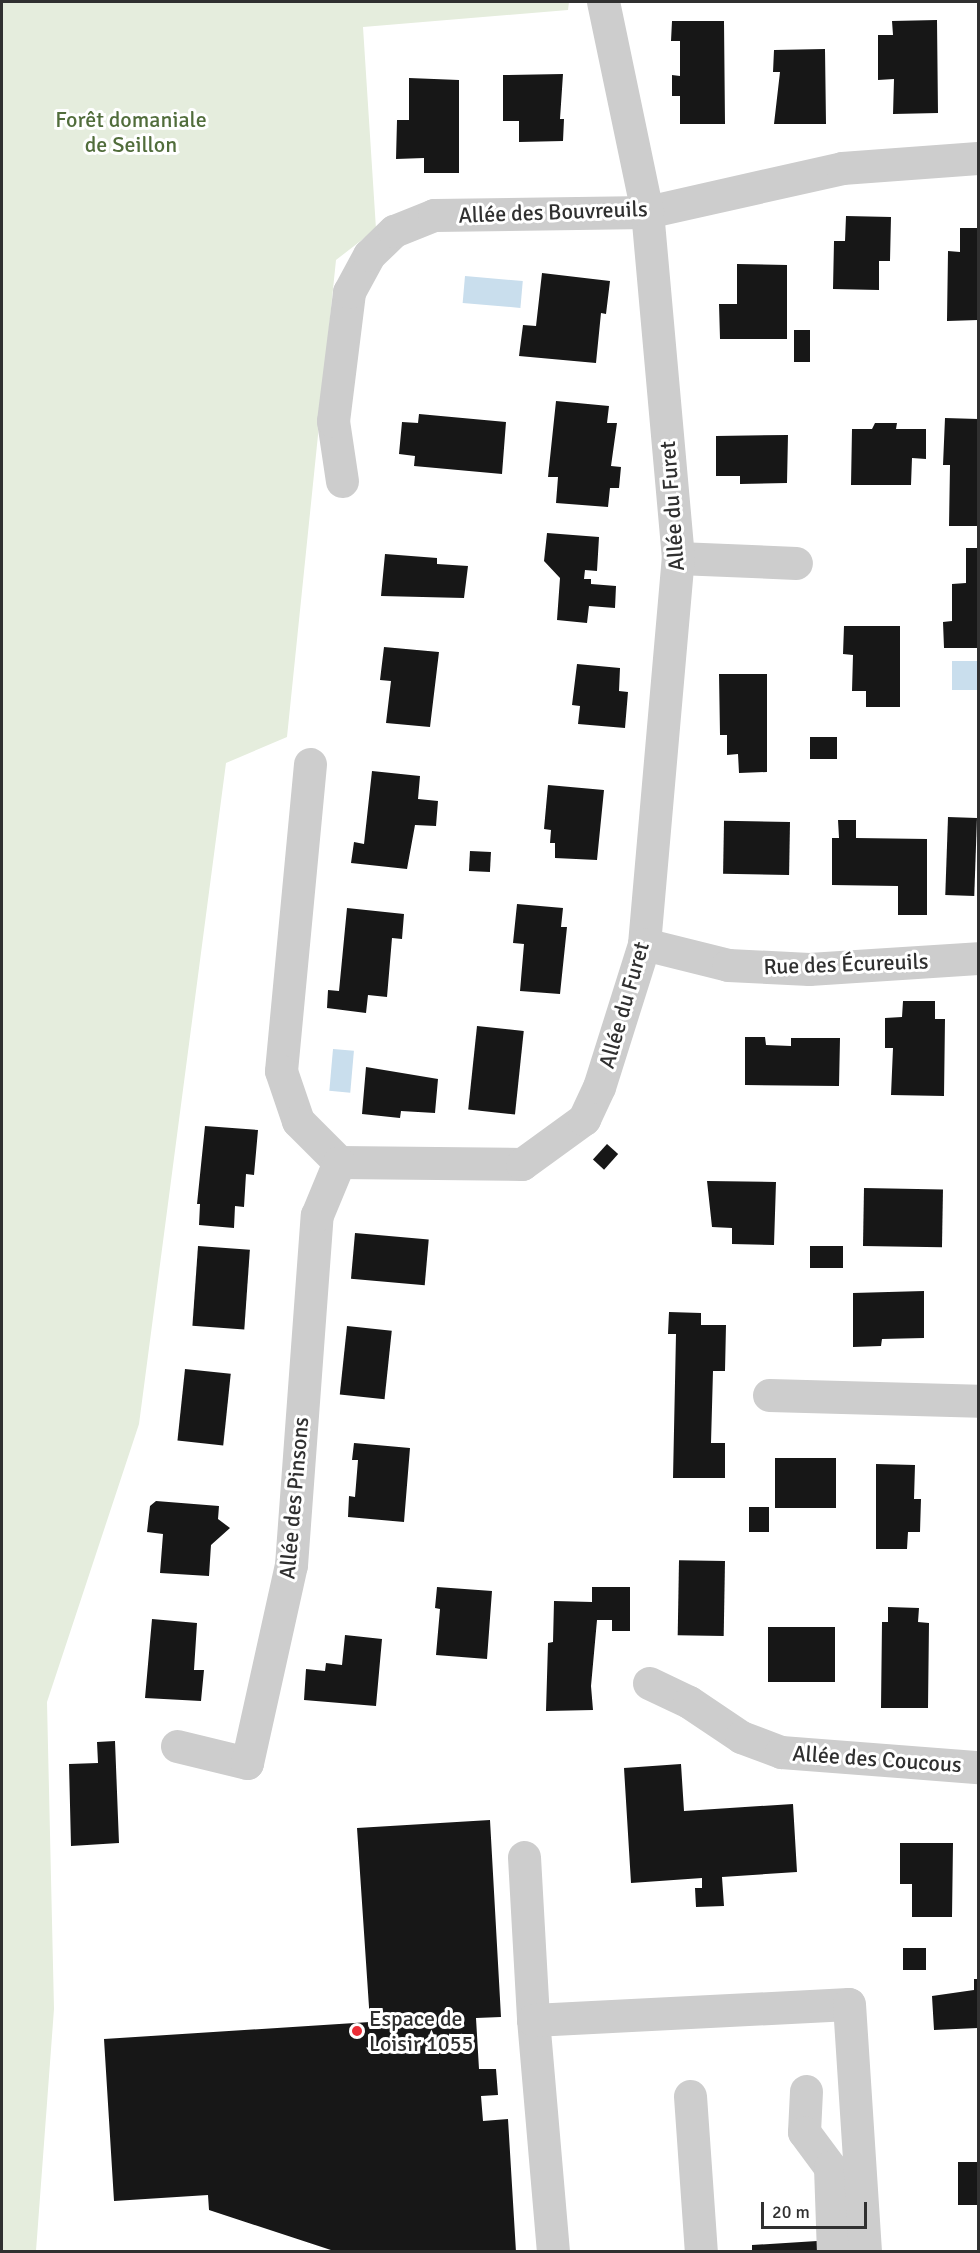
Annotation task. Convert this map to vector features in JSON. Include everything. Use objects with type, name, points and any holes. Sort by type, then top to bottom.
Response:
[{"type":"street","name":"Allée du Furet","points":[[339,1162],[522,1164],[584,1119],[599,1087],[644,944],[678,558],[647,212],[603,2]]},
{"type":"street","name":"Allée des Bouvreuils","points":[[342,482],[333,421],[349,292],[369,255],[394,231],[434,215],[647,212],[842,168],[978,158]]},
{"type":"street","points":[[678,558],[796,563]]},
{"type":"street","points":[[310,764],[281,1071],[298,1121],[339,1162]]},
{"type":"street","name":"Rue des Écureuils","points":[[644,944],[728,966],[774,968],[809,969],[978,958]]},
{"type":"street","name":"Allée des Pinsons","points":[[177,1746],[247,1762],[291,1565],[317,1215],[339,1162]]},
{"type":"street","points":[[769,1395],[978,1401]]},
{"type":"street","name":"Allée des Coucous","points":[[649,1683],[689,1702],[741,1737],[781,1752],[978,1767]]},
{"type":"street","points":[[524,1857],[533,2020],[553,2252]]},
{"type":"street","points":[[533,2020],[849,2004],[865,2252]]},
{"type":"street","points":[[806,2091],[804,2132],[830,2167],[833,2252]]},
{"type":"street","points":[[690,2096],[701,2252]]},
{"type":"green space","name":"Forêt domaniale de Seillon","points":[[2,2],[569,2],[568,10],[363,27],[376,229],[336,260],[287,737],[226,763],[139,1424],[47,1702],[54,2009],[36,2251],[2,2252]]},
{"type":"water","points":[[465,276],[523,281],[520,308],[463,303]]},
{"type":"water","points":[[952,661],[978,661],[978,690],[952,690]]},
{"type":"water","points":[[333,1049],[354,1051],[350,1093],[329,1091]]},
{"type":"building","points":[[937,20],[938,113],[893,114],[894,79],[878,80],[878,35],[893,35],[892,21]]},
{"type":"building","points":[[672,21],[724,21],[725,124],[680,124],[680,96],[672,96],[672,75],[680,76],[680,41],[671,41]]},
{"type":"building","points":[[825,49],[826,124],[774,124],[780,72],[773,72],[774,50]]},
{"type":"building","points":[[563,74],[560,119],[564,119],[563,141],[519,142],[519,121],[503,121],[503,75]]},
{"type":"building","points":[[409,78],[459,80],[459,173],[424,173],[424,158],[396,159],[397,120],[409,120]]},
{"type":"building","points":[[846,216],[891,217],[890,261],[879,261],[879,290],[833,289],[834,241],[845,241]]},
{"type":"building","points":[[960,228],[978,228],[978,320],[947,321],[948,251],[960,252]]},
{"type":"building","points":[[737,264],[787,265],[787,339],[720,339],[719,304],[737,304]]},
{"type":"building","points":[[542,273],[610,281],[606,314],[601,313],[596,363],[519,356],[523,325],[536,326]]},
{"type":"building","points":[[794,330],[810,330],[810,362],[794,362]]},
{"type":"building","points":[[556,401],[609,406],[607,423],[617,423],[611,466],[621,467],[619,488],[610,488],[608,507],[556,503],[558,477],[548,477]]},
{"type":"building","points":[[419,414],[506,422],[502,474],[414,466],[415,456],[399,454],[402,422],[418,423]]},
{"type":"building","points":[[945,418],[978,419],[978,526],[949,526],[950,465],[943,465]]},
{"type":"building","points":[[875,423],[897,423],[896,429],[926,429],[926,459],[912,458],[911,485],[851,485],[852,429],[872,429]]},
{"type":"building","points":[[788,435],[787,483],[740,484],[740,476],[716,476],[716,436]]},
{"type":"building","points":[[547,533],[599,537],[597,571],[585,570],[584,579],[591,579],[591,584],[616,586],[615,608],[589,606],[587,623],[557,620],[560,578],[544,561]]},
{"type":"building","points":[[966,548],[978,548],[978,648],[944,648],[943,622],[952,621],[952,584],[966,583]]},
{"type":"building","points":[[385,554],[437,558],[437,564],[468,566],[464,598],[381,596]]},
{"type":"building","points":[[844,626],[900,626],[900,707],[866,707],[866,691],[852,691],[853,655],[843,654]]},
{"type":"building","points":[[384,647],[439,652],[430,727],[386,723],[391,681],[380,680]]},
{"type":"building","points":[[577,664],[620,668],[619,691],[628,692],[625,728],[578,724],[580,706],[572,705]]},
{"type":"building","points":[[719,674],[767,674],[767,772],[739,773],[738,754],[727,755],[727,735],[720,735]]},
{"type":"building","points":[[810,737],[837,737],[837,759],[810,759]]},
{"type":"building","points":[[372,771],[420,776],[418,799],[438,801],[436,826],[415,825],[407,869],[351,863],[354,842],[364,844]]},
{"type":"building","points":[[548,785],[604,790],[597,860],[555,858],[555,843],[550,843],[551,830],[544,829]]},
{"type":"building","points":[[948,817],[977,818],[974,896],[945,895]]},
{"type":"building","points":[[838,820],[856,820],[856,838],[927,839],[927,915],[898,915],[898,886],[832,885],[832,838],[839,838]]},
{"type":"building","points":[[724,821],[790,822],[789,875],[723,874]]},
{"type":"building","points":[[470,851],[491,852],[490,872],[469,871]]},
{"type":"building","points":[[517,904],[563,908],[561,927],[567,927],[560,994],[520,991],[524,944],[513,943]]},
{"type":"building","points":[[347,908],[404,914],[402,939],[392,938],[387,997],[368,995],[366,1013],[327,1008],[328,990],[339,991]]},
{"type":"building","points":[[903,1001],[935,1001],[935,1019],[945,1019],[944,1096],[891,1095],[893,1048],[885,1048],[885,1018],[902,1017]]},
{"type":"building","points":[[477,1026],[524,1031],[515,1114],[468,1110]]},
{"type":"building","points":[[745,1037],[765,1037],[766,1045],[791,1046],[791,1038],[840,1038],[839,1086],[745,1085]]},
{"type":"building","points":[[366,1067],[438,1079],[435,1113],[401,1111],[400,1118],[362,1114]]},
{"type":"building","points":[[205,1126],[258,1130],[254,1175],[246,1174],[244,1207],[235,1206],[234,1228],[199,1225],[200,1204],[197,1204]]},
{"type":"building","points":[[607,1144],[618,1154],[604,1170],[593,1160]]},
{"type":"building","points":[[707,1181],[776,1182],[774,1245],[732,1244],[732,1228],[712,1227]]},
{"type":"building","points":[[864,1188],[943,1189],[942,1247],[863,1246]]},
{"type":"building","points":[[355,1233],[429,1239],[425,1285],[351,1279]]},
{"type":"building","points":[[198,1246],[250,1250],[244,1329],[192,1326]]},
{"type":"building","points":[[810,1246],[843,1246],[843,1268],[810,1268]]},
{"type":"building","points":[[924,1291],[924,1338],[882,1339],[881,1346],[853,1347],[853,1293]]},
{"type":"building","points":[[669,1312],[701,1313],[701,1325],[726,1325],[725,1371],[713,1371],[711,1443],[725,1443],[725,1478],[673,1478],[676,1334],[668,1334]]},
{"type":"building","points":[[347,1326],[392,1331],[385,1399],[340,1395]]},
{"type":"building","points":[[185,1369],[231,1374],[223,1445],[177,1441]]},
{"type":"building","points":[[354,1443],[410,1448],[404,1522],[348,1517],[349,1496],[355,1497],[358,1460],[352,1460]]},
{"type":"building","points":[[775,1458],[836,1458],[836,1508],[775,1508]]},
{"type":"building","points":[[876,1464],[915,1465],[914,1499],[921,1499],[920,1532],[908,1532],[907,1549],[876,1549]]},
{"type":"building","points":[[156,1501],[219,1506],[218,1519],[230,1528],[211,1545],[209,1576],[160,1573],[163,1534],[147,1532],[150,1506]]},
{"type":"building","points":[[749,1507],[769,1507],[769,1532],[749,1532]]},
{"type":"building","points":[[679,1560],[725,1561],[724,1636],[678,1635]]},
{"type":"building","points":[[437,1587],[492,1591],[487,1659],[436,1655],[440,1609],[435,1608]]},
{"type":"building","points":[[592,1587],[630,1587],[630,1631],[612,1631],[612,1620],[597,1620],[591,1686],[593,1710],[546,1711],[548,1643],[553,1642],[554,1601],[592,1602]]},
{"type":"building","points":[[888,1607],[919,1608],[918,1622],[929,1623],[928,1708],[881,1708],[882,1622],[888,1622]]},
{"type":"building","points":[[152,1619],[197,1623],[194,1670],[204,1670],[201,1701],[145,1698]]},
{"type":"building","points":[[768,1627],[835,1627],[835,1682],[768,1682]]},
{"type":"building","points":[[345,1635],[382,1639],[376,1706],[304,1700],[306,1669],[325,1671],[326,1663],[342,1665]]},
{"type":"building","points":[[115,1741],[119,1843],[71,1846],[69,1764],[98,1763],[97,1742]]},
{"type":"building","points":[[681,1764],[684,1811],[793,1804],[797,1872],[722,1877],[724,1906],[696,1907],[695,1888],[702,1888],[702,1878],[631,1883],[624,1768]]},
{"type":"building","name":"Espace de Loisir 1055","points":[[490,1820],[501,2017],[476,2018],[479,2069],[496,2069],[498,2095],[481,2096],[483,2121],[508,2119],[516,2252],[337,2252],[209,2210],[208,2195],[114,2201],[104,2039],[370,2022],[357,1828]]},
{"type":"building","points":[[900,1843],[953,1843],[952,1917],[912,1917],[912,1884],[900,1884]]},
{"type":"building","points":[[903,1948],[926,1948],[926,1970],[903,1970]]},
{"type":"building","points":[[974,1979],[978,1979],[978,2028],[934,2030],[932,1996],[974,1990]]},
{"type":"building","points":[[958,2162],[978,2162],[978,2205],[958,2205]]},
{"type":"building","points":[[817,2241],[818,2252],[752,2252],[752,2245]]},
{"type":"place","name":"Espace de Loisir 1055","points":[[357,2031]]}]
